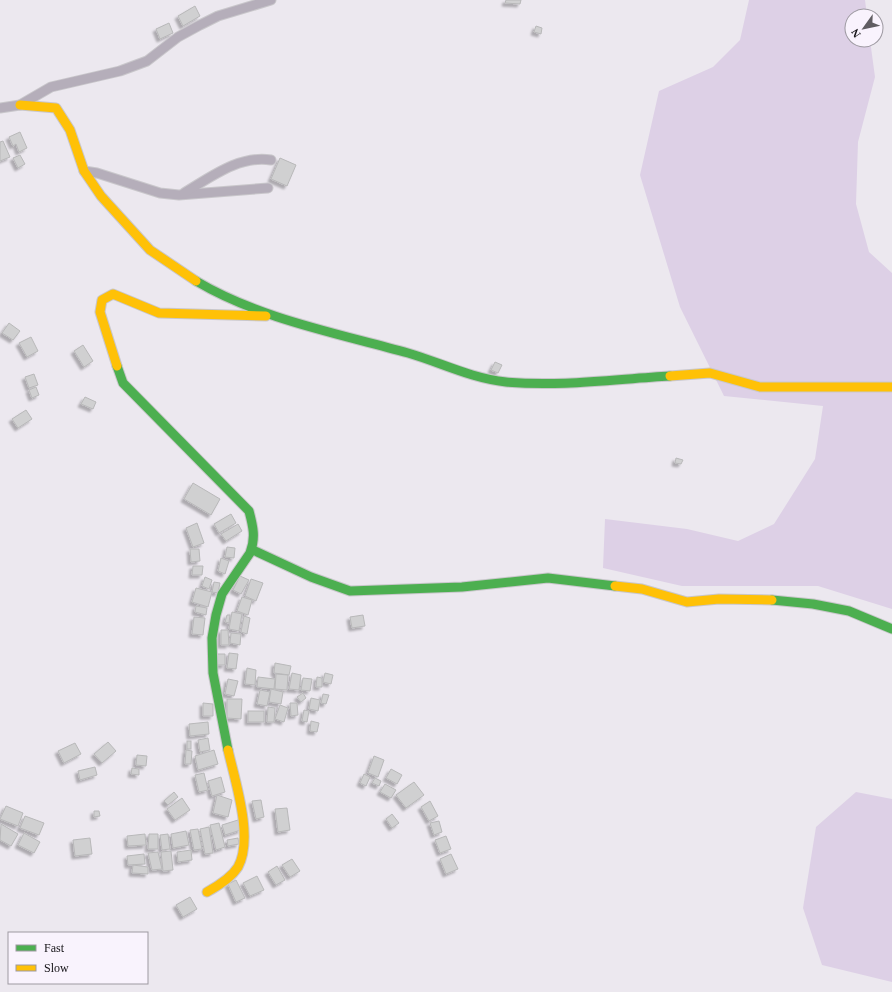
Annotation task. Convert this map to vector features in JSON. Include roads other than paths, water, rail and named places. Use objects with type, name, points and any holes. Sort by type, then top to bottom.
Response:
[{"type":"street","points":[[20,105],[51,87],[74,80],[120,71],[147,61],[178,37],[212,19],[271,0]]},
{"type":"street","points":[[0,108],[20,105],[56,108],[70,130],[84,171],[101,196],[150,250],[181,272],[215,292],[276,316],[410,354],[474,377],[507,382],[565,383],[710,373],[760,386],[892,387]]},
{"type":"street","points":[[179,195],[206,179],[243,161],[259,158],[271,160]]},
{"type":"street","points":[[84,171],[104,175],[160,193],[179,195],[268,188]]},
{"type":"street","points":[[207,892],[230,876],[240,864],[242,853],[244,816],[236,787],[212,668],[213,634],[217,611],[225,587],[252,550],[255,528],[250,511],[123,383],[107,339],[100,312],[102,300],[113,294],[159,313],[276,316]]},
{"type":"street","points":[[252,550],[311,577],[350,591],[426,589],[548,578],[642,589],[686,602],[720,599],[766,599],[813,604],[849,610],[892,629]]}]
